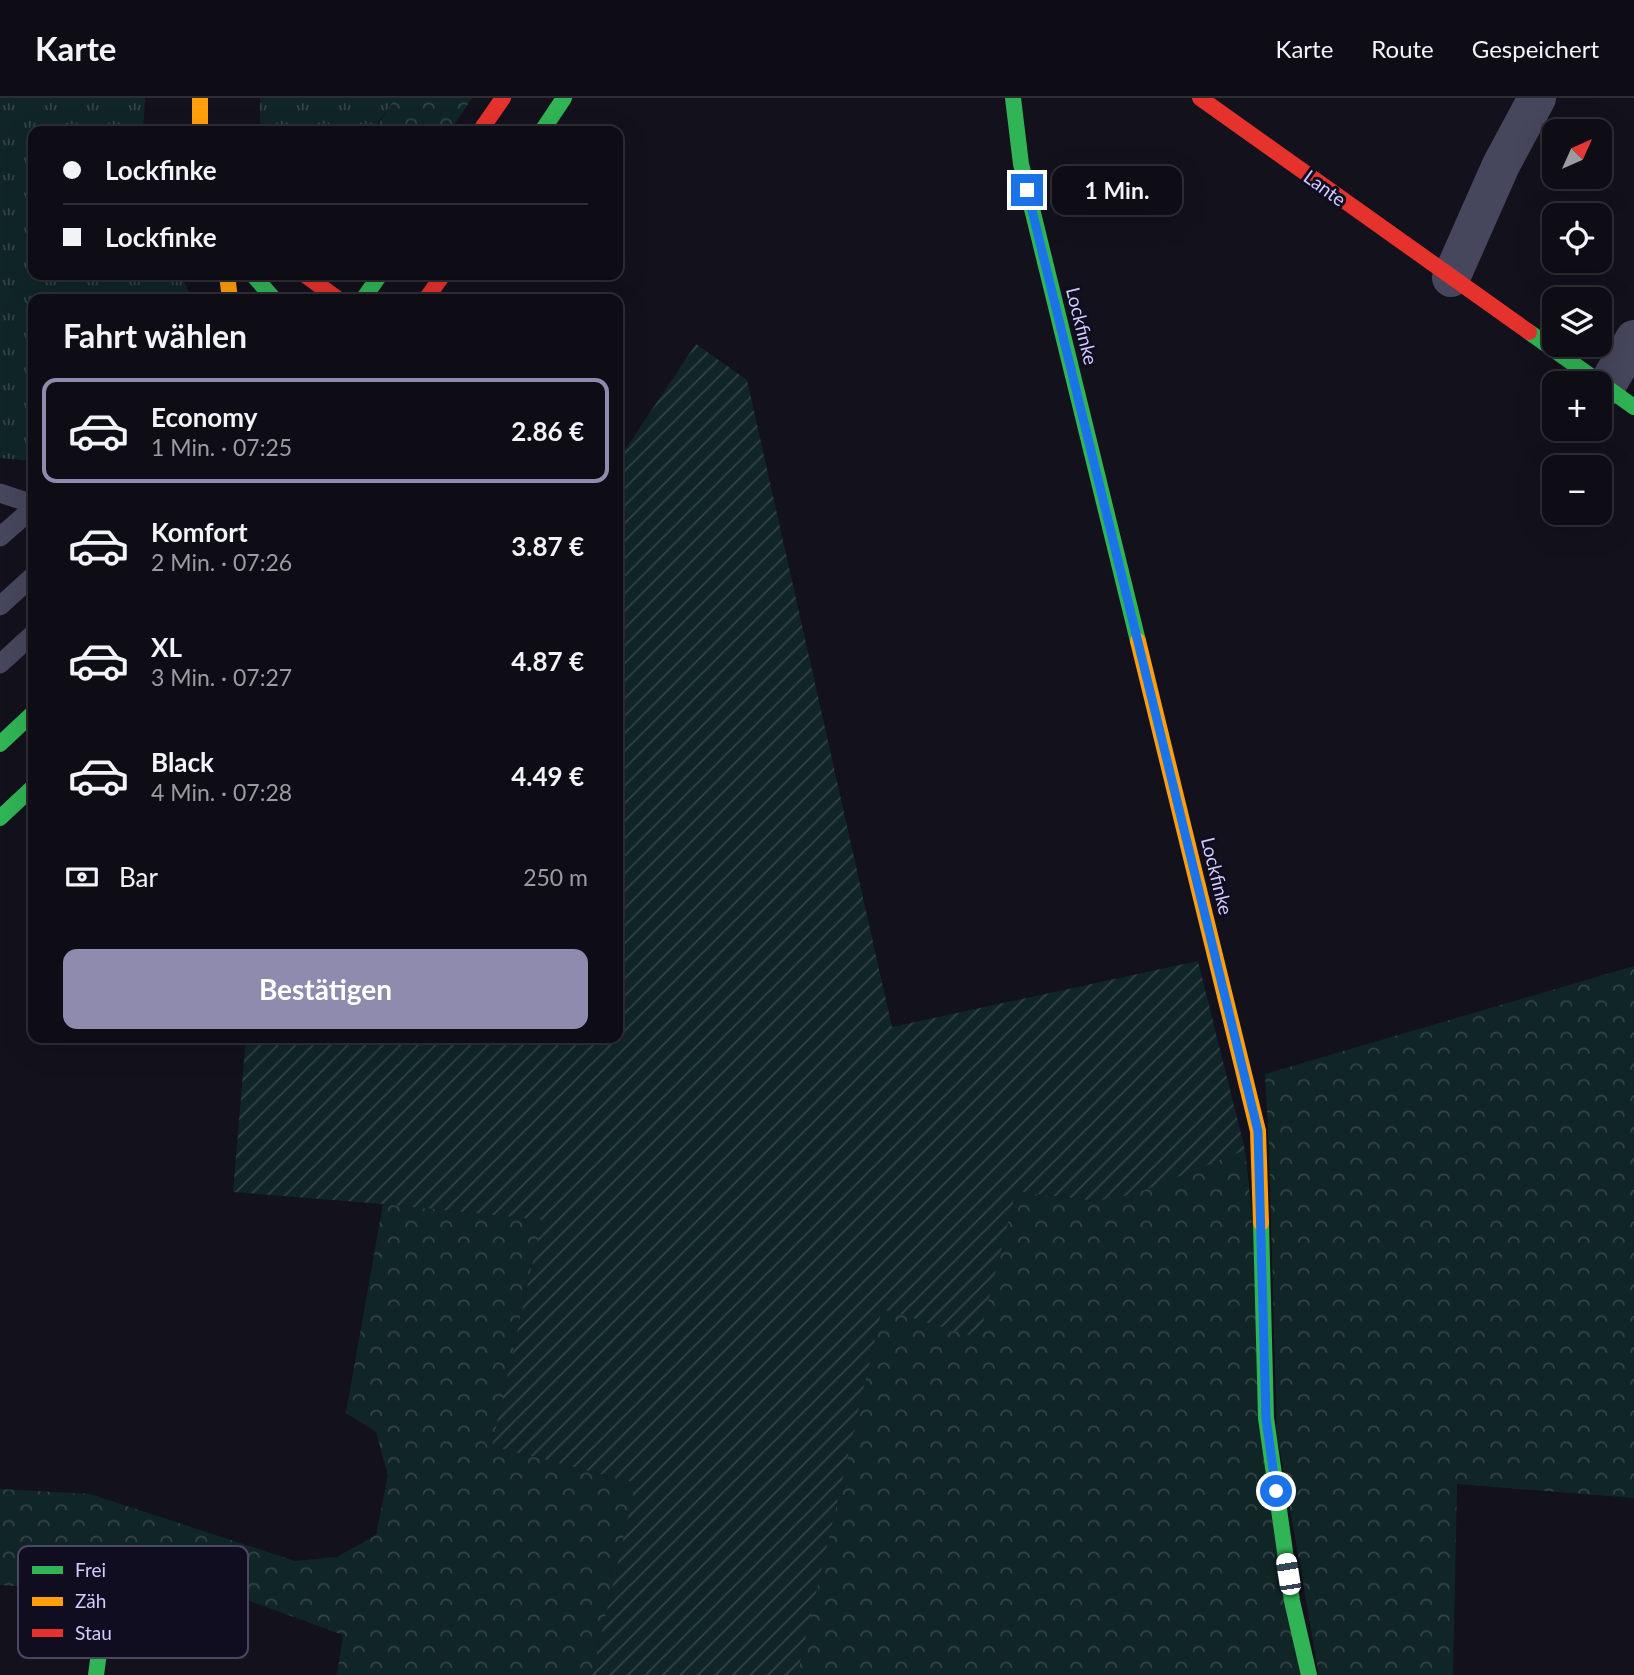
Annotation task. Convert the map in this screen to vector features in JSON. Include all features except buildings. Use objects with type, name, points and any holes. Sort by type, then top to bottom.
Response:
[{"type":"street","points":[[200,98],[200,126]]},
{"type":"street","points":[[483,126],[503,98]]},
{"type":"street","points":[[545,126],[564,98]]},
{"type":"street","name":"Lockfinke","points":[[1013,98],[1021,164],[1258,1131],[1266,1418],[1292,1601],[1309,1675]]},
{"type":"street","name":"Lante","points":[[1199,98],[1620,397],[1634,339]]},
{"type":"street","points":[[1451,278],[1501,165],[1537,98]]},
{"type":"street","points":[[257,280],[270,294]]},
{"type":"street","points":[[312,280],[331,294]]},
{"type":"street","points":[[0,744],[28,718]]},
{"type":"street","points":[[0,818],[28,792]]},
{"type":"lane","points":[[0,493],[28,504]]},
{"type":"lane","points":[[0,537],[28,511]]},
{"type":"lane","points":[[0,606],[28,581]]},
{"type":"lane","points":[[0,664],[28,639]]},
{"type":"green space","points":[[0,98],[145,98],[143,126],[28,126],[28,280],[183,280],[190,294],[28,294],[28,461],[0,458]]},
{"type":"green space","points":[[260,98],[395,98],[375,126],[261,126]]},
{"type":"green space","points":[[395,98],[472,98],[453,126],[377,126]]},
{"type":"green space","points":[[696,344],[747,380],[892,1027],[1198,961],[1245,1150],[1135,1194],[1095,1201],[1016,1191],[979,1338],[882,1309],[797,1675],[592,1675],[636,1483],[492,1446],[542,1220],[233,1192],[246,1043],[623,1043],[623,453]]},
{"type":"green space","points":[[1634,966],[1634,1498],[1457,1484],[1453,1675],[1319,1675],[1277,1434],[1265,1074]]},
{"type":"green space","points":[[1245,1150],[1301,1675],[797,1675],[882,1308],[1016,1191],[1094,1201]]},
{"type":"green space","points":[[383,1204],[542,1220],[492,1446],[636,1483],[592,1675],[337,1675],[343,1635],[248,1600],[248,1546],[18,1546],[18,1586],[0,1585],[0,1489],[90,1494],[295,1561],[337,1557],[376,1535],[388,1476],[376,1432],[346,1413]]},
{"type":"traffic: fast","points":[[545,126],[564,98]]},
{"type":"traffic: fast","points":[[1013,98],[1021,164],[1138,641]]},
{"type":"traffic: fast","points":[[257,280],[270,294]]},
{"type":"traffic: fast","points":[[367,294],[376,280]]},
{"type":"traffic: fast","points":[[1529,332],[1634,407]]},
{"type":"traffic: fast","points":[[0,744],[28,718]]},
{"type":"traffic: fast","points":[[0,818],[28,792]]},
{"type":"traffic: fast","points":[[1261,1223],[1266,1418],[1292,1601],[1309,1675]]},
{"type":"traffic: fast","points":[[96,1675],[98,1658]]},
{"type":"traffic: slow","points":[[200,98],[200,126]]},
{"type":"traffic: slow","points":[[228,280],[229,294]]},
{"type":"traffic: slow","points":[[1138,641],[1258,1131],[1261,1223]]},
{"type":"traffic: jam","points":[[483,126],[503,98]]},
{"type":"traffic: jam","points":[[1200,98],[1529,332]]},
{"type":"traffic: jam","points":[[312,280],[331,294]]},
{"type":"traffic: jam","points":[[430,294],[439,280]]},
{"type":"route","points":[[1027,190],[1258,1131],[1266,1418],[1276,1491]]}]
